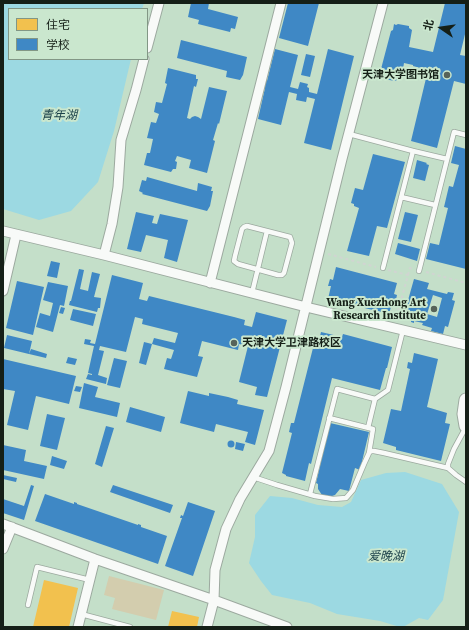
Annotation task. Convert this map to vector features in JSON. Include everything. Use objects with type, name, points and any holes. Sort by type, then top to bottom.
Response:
[{"type":"street","points":[[148,44],[159,3]]},
{"type":"street","points":[[210,282],[281,3]]},
{"type":"street","points":[[207,627],[214,600],[215,570],[226,529],[240,499],[269,451],[320,252],[348,134],[383,3]]},
{"type":"street","points":[[104,255],[118,187],[121,140],[144,60]]},
{"type":"street","points":[[3,231],[466,346]]},
{"type":"street","points":[[3,291],[16,235]]},
{"type":"street","points":[[465,407],[464,414],[466,426]]},
{"type":"street","points":[[3,549],[7,526],[287,627]]},
{"type":"street","points":[[78,627],[95,559]]},
{"type":"lane","points":[[419,271],[454,132],[466,135]]},
{"type":"lane","points":[[348,134],[447,159]]},
{"type":"lane","points":[[383,268],[413,151]]},
{"type":"lane","points":[[402,197],[435,205]]},
{"type":"lane","points":[[247,226],[267,231],[290,237],[291,239],[292,243],[284,273],[282,275],[238,264],[234,260],[242,229],[244,227],[247,226]]},
{"type":"lane","points":[[252,293],[267,231]]},
{"type":"lane","points":[[368,428],[375,399],[388,390],[398,329]]},
{"type":"lane","points":[[310,494],[337,389],[375,399]]},
{"type":"lane","points":[[253,477],[310,494],[333,499],[346,498],[353,490],[369,453],[373,429],[329,418]]},
{"type":"lane","points":[[448,468],[448,464],[454,449],[466,426]]},
{"type":"lane","points":[[369,453],[374,451],[448,468],[466,482]]},
{"type":"lane","points":[[28,605],[37,567],[90,580]]},
{"type":"lane","points":[[81,614],[130,627]]},
{"type":"path","points":[[320,252],[408,275]]},
{"type":"path","points":[[398,329],[410,268],[466,283]]},
{"type":"shaded area","name":"天津大学卫津路校区","points":[[3,3],[466,3],[466,627],[3,627]]},
{"type":"shaded area","points":[[109,576],[164,590],[156,620],[112,609],[115,598],[104,595]]},
{"type":"water","name":"青年湖","points":[[3,3],[144,3],[142,8],[8,8],[8,60],[131,60],[114,131],[98,182],[71,211],[39,220],[3,209]]},
{"type":"water","name":"爱晚湖","points":[[405,472],[442,484],[459,512],[443,600],[428,620],[419,618],[403,627],[400,627],[380,621],[337,614],[310,603],[272,595],[249,563],[255,537],[255,515],[270,496],[292,498],[318,505],[342,507],[351,502],[361,480],[386,473]]},
{"type":"building: 住宅","points":[[44,580],[78,588],[69,627],[33,627]]},
{"type":"building: 住宅","points":[[172,611],[199,617],[197,627],[168,627]]},
{"type":"building: 学校","points":[[191,3],[209,3],[208,9],[238,17],[235,29],[231,28],[230,32],[198,24],[199,20],[188,17]]},
{"type":"building: 学校","points":[[288,3],[319,3],[308,46],[279,38]]},
{"type":"building: 学校","name":"天津大学图书馆","points":[[445,3],[466,3],[466,30],[460,55],[466,56],[466,84],[454,81],[437,148],[411,141],[428,70],[404,63],[402,75],[400,75],[399,80],[395,81],[384,79],[381,76],[381,69],[394,24],[409,26],[412,30],[409,47],[433,52]]},
{"type":"building: 学校","points":[[181,40],[247,57],[243,75],[240,80],[226,77],[227,71],[177,58]]},
{"type":"building: 学校","points":[[275,49],[298,55],[290,87],[298,89],[300,82],[308,84],[307,87],[309,88],[309,92],[317,94],[328,49],[354,56],[331,150],[304,143],[315,99],[307,97],[306,102],[296,100],[297,94],[289,92],[281,125],[258,119],[265,88],[261,87],[263,80],[267,81]]},
{"type":"building: 学校","points":[[306,54],[315,56],[310,77],[301,75]]},
{"type":"building: 学校","points":[[168,68],[196,75],[196,79],[198,79],[196,87],[194,86],[187,118],[190,119],[195,116],[201,119],[209,87],[227,91],[219,124],[218,123],[213,140],[215,141],[207,173],[189,168],[191,160],[177,156],[175,161],[177,162],[176,169],[173,169],[171,172],[144,165],[147,153],[150,153],[153,139],[147,138],[151,122],[156,123],[159,114],[154,112],[156,102],[162,103],[167,84],[165,83]]},
{"type":"building: 学校","points":[[455,146],[466,149],[466,269],[426,259],[430,243],[439,245],[448,208],[444,207],[449,186],[453,187],[459,165],[451,163]]},
{"type":"building: 学校","points":[[373,154],[405,162],[387,228],[377,226],[369,256],[347,251],[359,208],[351,203],[355,188],[363,190]]},
{"type":"building: 学校","points":[[417,160],[429,165],[425,181],[413,178]]},
{"type":"building: 学校","points":[[147,177],[197,191],[198,183],[212,187],[211,191],[213,191],[210,206],[207,211],[142,194],[143,193],[139,191],[142,180],[146,181]]},
{"type":"building: 学校","points":[[136,212],[154,216],[152,223],[157,224],[160,214],[188,220],[177,262],[164,258],[168,240],[146,235],[141,252],[127,249]]},
{"type":"building: 学校","points":[[405,212],[418,215],[411,242],[398,239]]},
{"type":"building: 学校","points":[[398,243],[420,249],[417,261],[395,254]]},
{"type":"building: 学校","points":[[51,261],[60,263],[57,278],[47,276]]},
{"type":"building: 学校","points":[[336,267],[397,283],[394,294],[397,295],[395,304],[392,303],[389,314],[328,299],[331,286],[328,286],[330,279],[333,280]]},
{"type":"building: 学校","points":[[79,269],[84,270],[80,289],[88,291],[92,272],[100,274],[94,297],[101,298],[100,308],[98,308],[97,312],[69,305]]},
{"type":"building: 学校","points":[[112,275],[143,283],[139,299],[147,301],[149,296],[234,317],[245,320],[244,325],[252,327],[256,312],[287,320],[267,397],[255,395],[257,387],[239,382],[248,346],[239,344],[238,350],[202,341],[198,356],[203,357],[197,377],[164,369],[167,358],[171,359],[174,350],[152,344],[154,338],[175,343],[178,333],[142,324],[143,319],[135,317],[126,352],[100,346],[99,350],[104,351],[98,375],[107,378],[106,384],[86,379],[88,374],[92,375],[88,373],[94,346],[84,344],[85,339],[91,340],[90,343],[95,344]]},
{"type":"building: 学校","points":[[414,279],[429,283],[427,289],[447,294],[448,292],[454,293],[452,300],[455,301],[448,327],[445,326],[443,334],[431,331],[432,328],[422,325],[423,323],[414,321],[414,323],[411,322],[411,320],[403,318]],"holes":[[[433,295],[442,298],[437,317],[427,314]]]},
{"type":"building: 学校","points":[[17,281],[44,287],[33,335],[6,328]]},
{"type":"building: 学校","points":[[48,282],[68,286],[64,306],[60,305],[53,332],[36,327],[40,313],[50,316],[53,303],[43,300]]},
{"type":"building: 学校","points":[[61,307],[65,308],[63,314],[59,313]]},
{"type":"building: 学校","points":[[73,309],[96,314],[93,326],[70,320]]},
{"type":"building: 学校","points":[[321,332],[342,337],[343,334],[392,347],[380,390],[332,378],[311,464],[309,463],[305,481],[286,476],[282,473],[292,433],[289,432],[291,423],[294,423],[313,348],[317,349]]},
{"type":"building: 学校","points":[[7,335],[32,341],[29,354],[4,348]]},
{"type":"building: 学校","points":[[144,342],[152,344],[146,365],[139,363]]},
{"type":"building: 学校","points":[[31,349],[47,354],[46,358],[29,354]]},
{"type":"building: 学校","points":[[414,353],[438,359],[427,407],[447,413],[445,423],[450,424],[441,461],[396,450],[396,447],[383,443],[391,409],[401,411],[410,369],[407,368],[408,362],[412,363]]},
{"type":"building: 学校","points":[[68,357],[77,359],[75,365],[66,363]]},
{"type":"building: 学校","points":[[114,358],[127,361],[120,388],[107,385]]},
{"type":"building: 学校","points":[[3,359],[76,376],[69,404],[36,396],[28,430],[7,425],[15,391],[3,389]]},
{"type":"building: 学校","points":[[84,383],[98,387],[95,397],[120,403],[117,417],[79,408]]},
{"type":"building: 学校","points":[[76,386],[82,387],[80,392],[74,391]]},
{"type":"building: 学校","points":[[188,391],[209,396],[209,393],[228,397],[238,400],[237,404],[264,410],[255,445],[245,442],[248,432],[216,424],[214,432],[180,423]]},
{"type":"building: 学校","points":[[130,407],[165,417],[161,432],[126,422]]},
{"type":"building: 学校","points":[[47,414],[65,418],[57,450],[40,446]]},
{"type":"building: 学校","points":[[330,423],[369,432],[360,470],[355,468],[349,491],[340,489],[335,495],[329,497],[322,495],[318,489],[318,484],[316,483]]},
{"type":"building: 学校","points":[[106,426],[114,428],[102,467],[95,464]]},
{"type":"building: 学校","points":[[231,440],[234,441],[234,447],[231,448],[228,447],[227,444],[228,441]]},
{"type":"building: 学校","points":[[236,442],[245,444],[243,451],[235,449]]},
{"type":"building: 学校","points":[[3,445],[26,450],[24,461],[47,466],[44,479],[3,470]]},
{"type":"building: 学校","points":[[52,456],[67,461],[64,469],[50,465]]},
{"type":"building: 学校","points":[[3,475],[17,478],[16,482],[3,479]]},
{"type":"building: 学校","points":[[31,485],[34,486],[24,520],[3,513],[3,499],[24,506]]},
{"type":"building: 学校","points":[[113,485],[173,505],[170,513],[110,492]]},
{"type":"building: 学校","points":[[45,494],[74,504],[74,502],[141,525],[141,527],[167,536],[158,564],[35,521]]},
{"type":"building: 学校","points":[[188,502],[215,511],[193,576],[165,566],[182,518],[180,518],[181,515],[183,516]]},
{"type":"place","name":"天津大学图书馆","points":[[447,75]]},
{"type":"place","name":"Wang Xuezhong Art Research Institute","points":[[434,309]]},
{"type":"place","name":"天津大学卫津路校区","points":[[234,343]]}]
